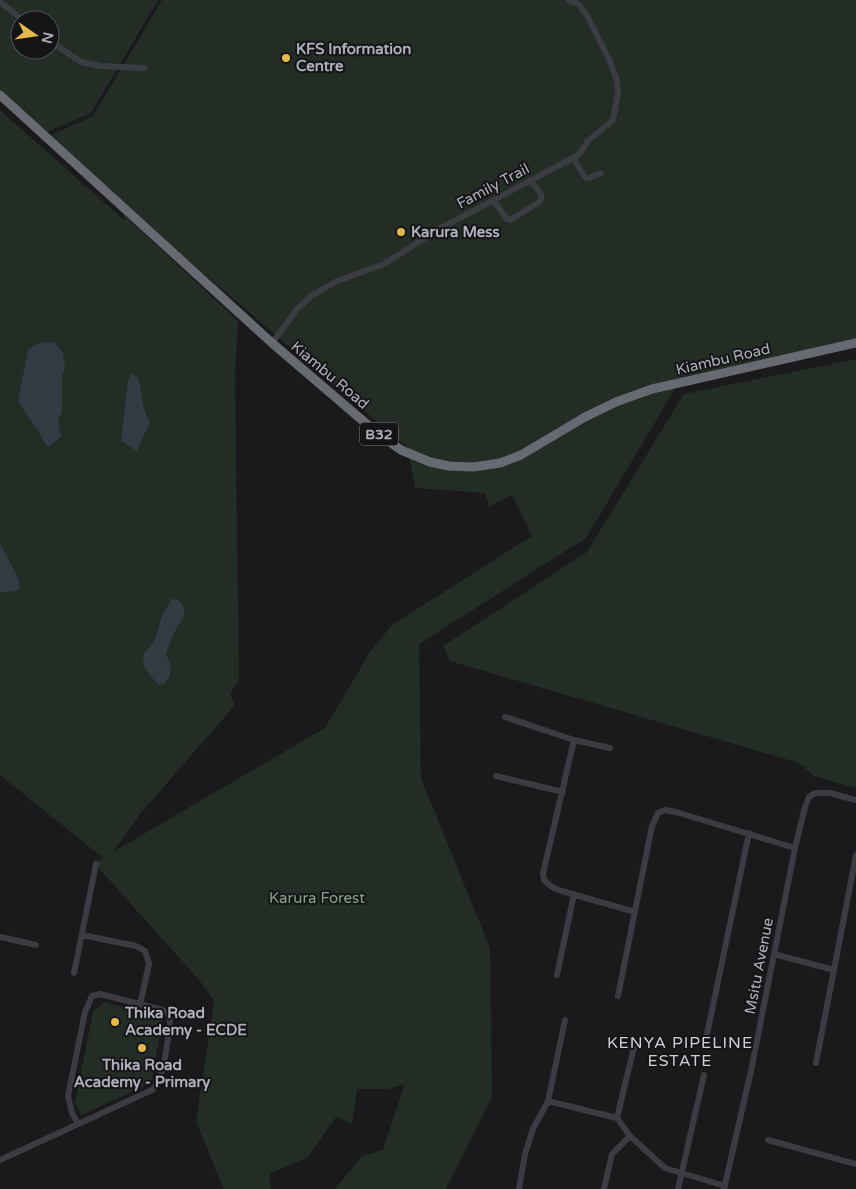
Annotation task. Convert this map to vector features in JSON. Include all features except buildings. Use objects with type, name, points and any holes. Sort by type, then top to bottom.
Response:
[{"type":"highway","name":"Kiambu Road","points":[[0,95],[272,343],[376,432],[412,456],[449,466],[500,463],[520,455],[585,417],[616,402],[652,389],[856,343]]},
{"type":"street","name":"Family Trail","points":[[272,343],[296,309],[310,296],[335,282],[384,264],[439,229],[573,158],[579,154],[588,141],[613,120],[618,93],[617,80],[605,50],[587,15],[578,4],[569,0]]},
{"type":"street","points":[[0,2],[10,10]]},
{"type":"street","points":[[60,49],[80,62],[101,66],[144,68]]},
{"type":"street","points":[[573,158],[585,177],[589,178],[600,173]]},
{"type":"street","points":[[493,200],[506,218],[510,220],[542,199],[541,194],[530,180]]},
{"type":"street","points":[[505,717],[574,740],[610,748]]},
{"type":"street","points":[[574,740],[543,874],[544,880],[552,887],[635,912]]},
{"type":"street","points":[[496,776],[563,792]]},
{"type":"street","name":"Msitu Avenue","points":[[725,1188],[805,807],[811,794],[820,792],[856,800]]},
{"type":"street","points":[[618,996],[652,826],[658,813],[665,810],[676,812],[795,848]]},
{"type":"street","points":[[706,1039],[749,833]]},
{"type":"street","points":[[816,1063],[856,855]]},
{"type":"street","points":[[74,973],[96,864]]},
{"type":"street","points":[[557,975],[574,894]]},
{"type":"street","points":[[82,935],[136,946],[144,951],[149,964],[140,1004]]},
{"type":"street","points":[[0,937],[36,945]]},
{"type":"street","points":[[774,954],[834,970]]},
{"type":"street","points":[[0,1160],[78,1124],[156,1087],[162,1070],[170,1019],[167,1012],[100,994],[94,995],[90,1000],[85,1012],[68,1096],[72,1113],[78,1124]]},
{"type":"street","points":[[519,1189],[525,1154],[533,1129],[548,1101],[565,1020]]},
{"type":"street","points":[[617,1118],[635,1043]]},
{"type":"street","points":[[678,1189],[704,1075]]},
{"type":"street","points":[[548,1101],[617,1118],[630,1136],[664,1168],[725,1188]]},
{"type":"street","points":[[604,1189],[612,1154],[630,1136]]},
{"type":"street","points":[[768,1140],[856,1164]]},
{"type":"green space","points":[[0,0],[158,0],[91,113],[47,132],[0,90]]},
{"type":"green space","name":"Karura Forest","points":[[162,0],[856,0],[856,341],[682,377],[586,538],[419,644],[421,778],[490,948],[492,1097],[446,1189],[335,1189],[362,1156],[383,1150],[405,1084],[388,1089],[357,1089],[352,1124],[336,1117],[308,1157],[269,1174],[271,1189],[224,1189],[196,1122],[214,1001],[200,981],[94,863],[103,858],[0,775],[0,110],[125,221],[124,215],[238,321],[235,375],[239,681],[230,693],[235,705],[140,814],[113,852],[325,728],[370,652],[392,625],[532,536],[512,495],[489,506],[485,493],[415,488],[408,448],[45,138],[93,116]]},
{"type":"green space","points":[[856,359],[856,788],[814,776],[799,763],[450,661],[443,646],[587,552],[684,394]]},
{"type":"green space","points":[[104,1002],[163,1018],[151,1083],[81,1115],[75,1103],[93,1012]]},
{"type":"shaded area","points":[[54,342],[63,353],[65,368],[62,376],[62,411],[58,421],[61,437],[48,447],[18,401],[28,350],[38,343]]},
{"type":"shaded area","points":[[131,374],[138,377],[144,406],[150,422],[137,451],[121,441],[128,380]]},
{"type":"shaded area","points":[[0,543],[19,580],[19,590],[0,593]]},
{"type":"shaded area","points":[[172,599],[178,600],[182,604],[184,615],[173,635],[166,655],[170,666],[169,677],[164,684],[158,685],[144,667],[143,654],[155,640],[162,616]]},
{"type":"place","name":"KFS Information Centre","points":[[286,58]]},
{"type":"place","name":"Karura Mess","points":[[401,232]]},
{"type":"place","name":"Thika Road Academy - ECDE","points":[[115,1022]]},
{"type":"place","name":"Thika Road Academy - Primary","points":[[142,1048]]},
{"type":"district","name":"KENYA PIPELINE ESTATE","points":[[680,1052]]}]
